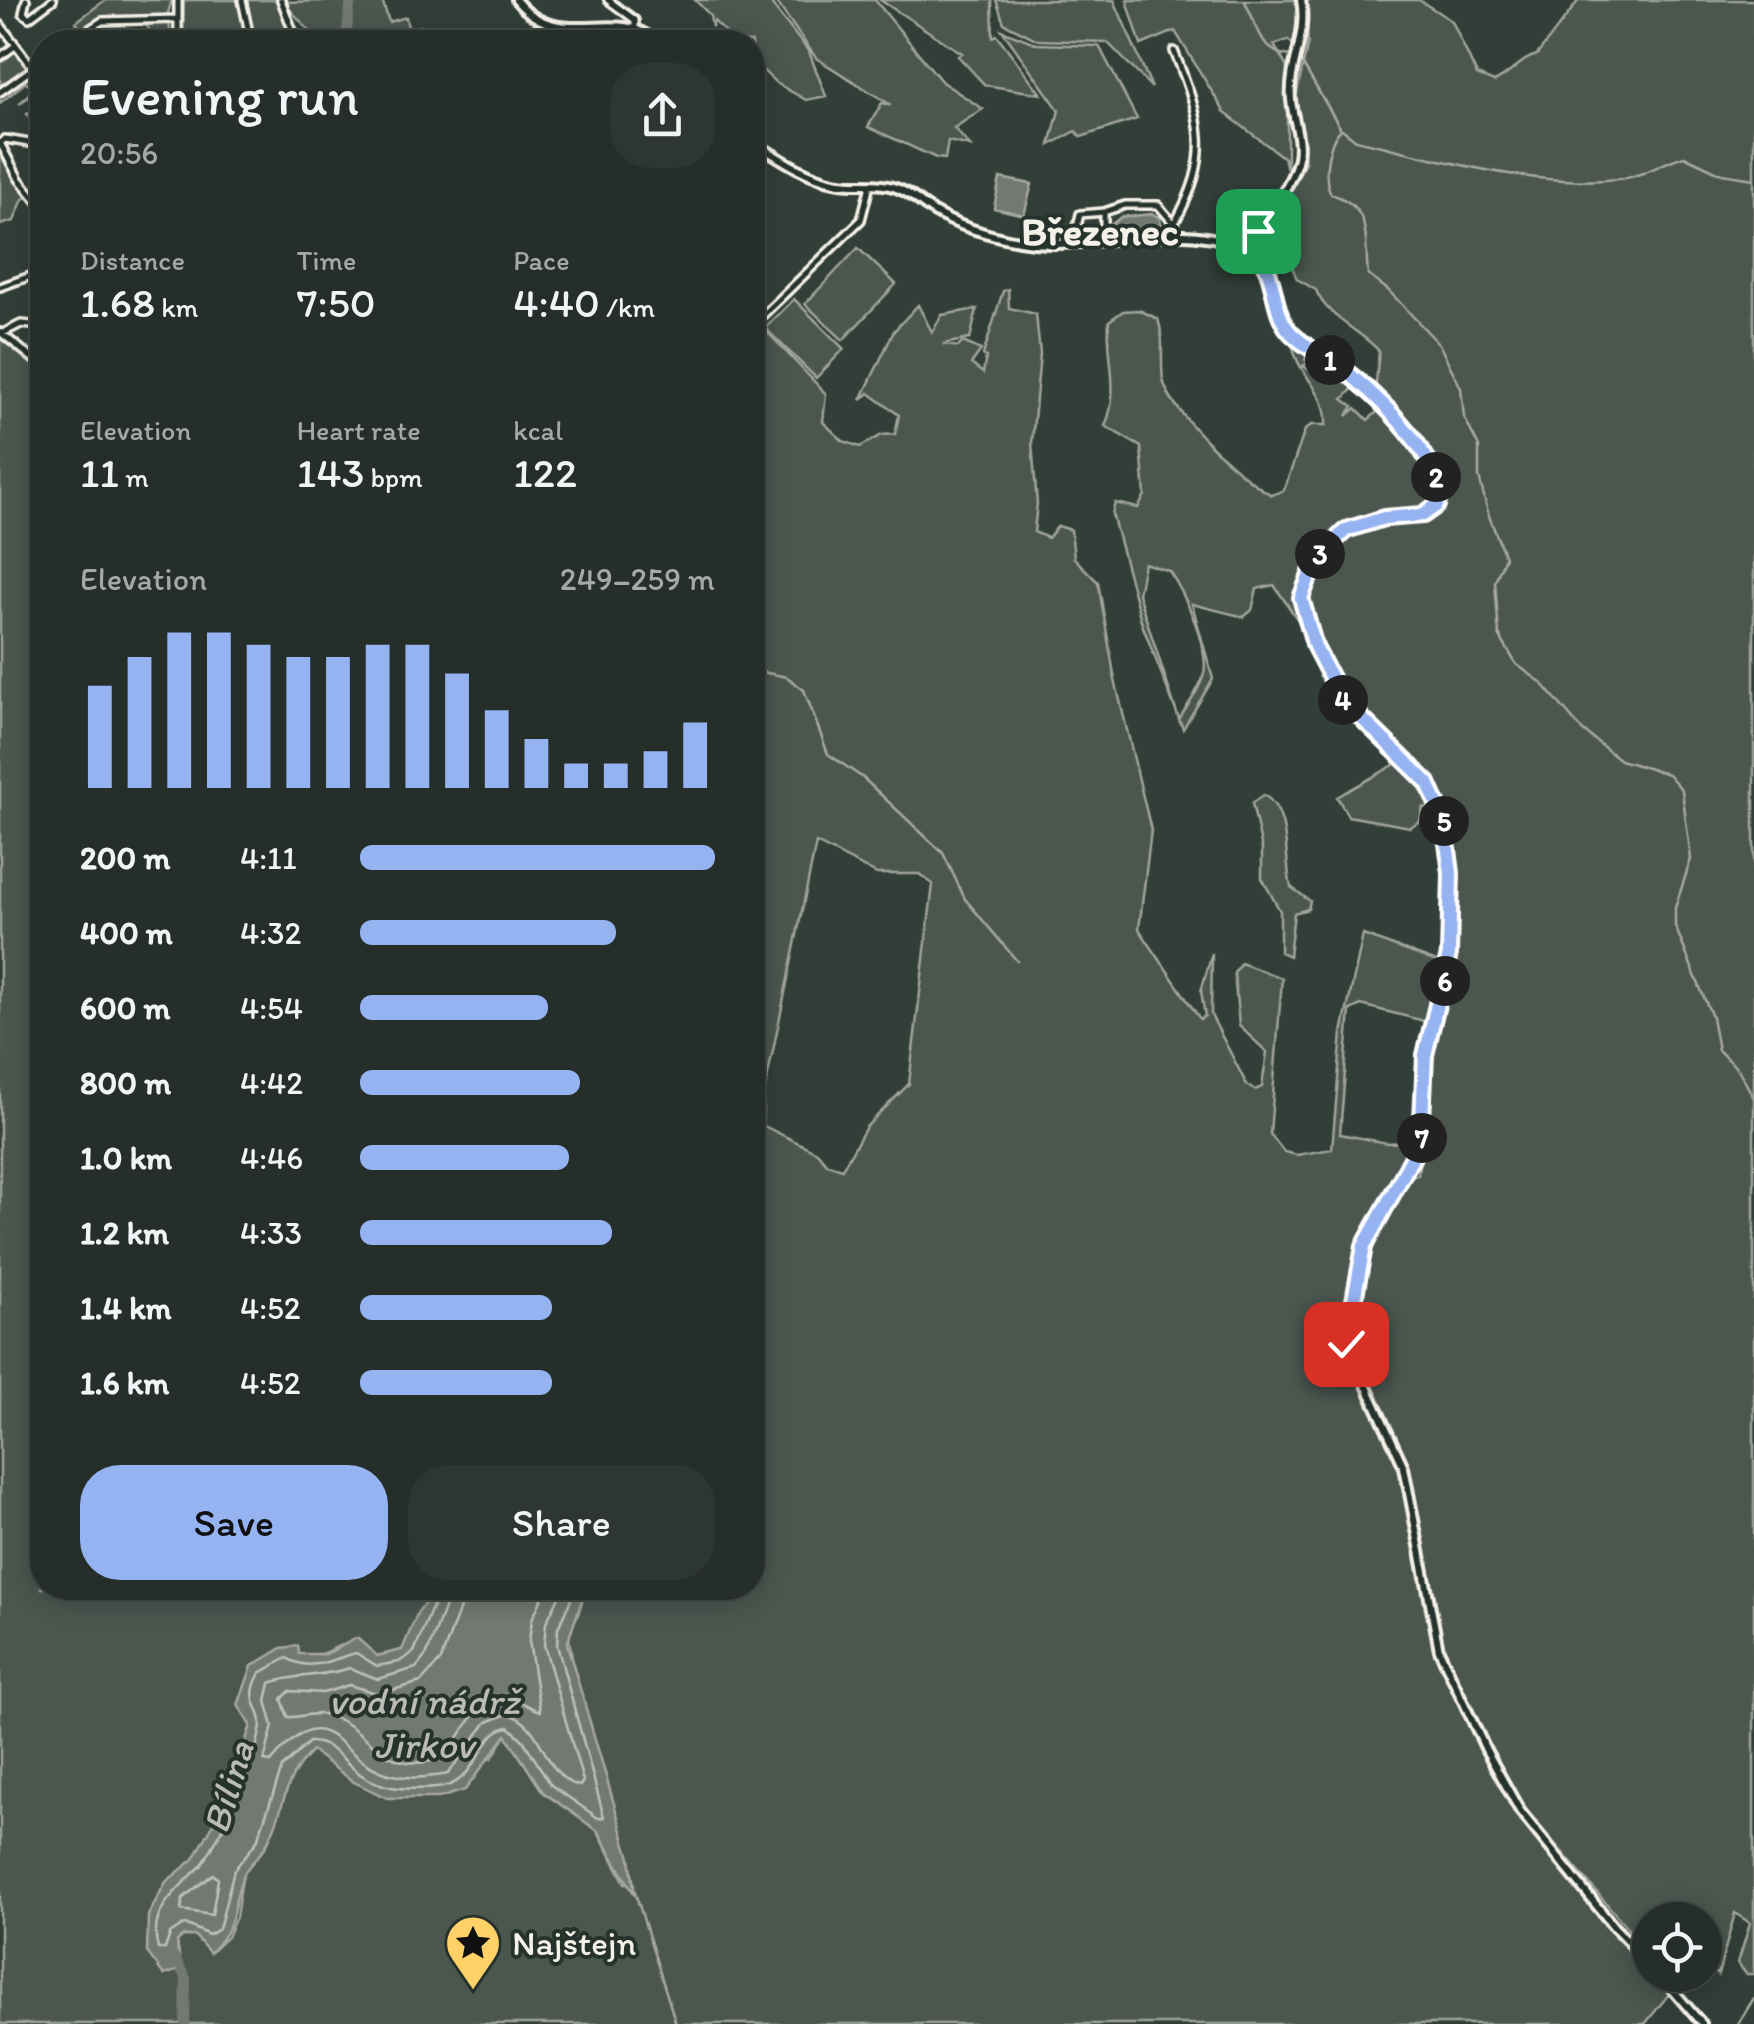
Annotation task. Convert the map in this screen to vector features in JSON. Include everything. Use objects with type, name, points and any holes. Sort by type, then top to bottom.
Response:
[{"type":"street","points":[[26,0],[24,13],[29,18],[54,0]]},
{"type":"street","points":[[178,0],[178,30]]},
{"type":"street","points":[[242,0],[248,30]]},
{"type":"street","points":[[282,0],[293,30]]},
{"type":"street","points":[[516,0],[538,20],[563,28],[635,29],[634,20],[608,0]]},
{"type":"street","points":[[1254,252],[1262,222],[1284,196],[1299,158],[1290,99],[1304,18],[1300,0]]},
{"type":"street","points":[[87,30],[102,20],[178,19]]},
{"type":"street","points":[[0,24],[30,63]]},
{"type":"street","points":[[0,57],[16,44]]},
{"type":"street","points":[[1174,51],[1192,102],[1202,156],[1174,228]]},
{"type":"street","points":[[0,92],[30,72]]},
{"type":"street","points":[[30,144],[5,139],[0,143],[30,192]]},
{"type":"street","points":[[765,148],[816,177],[900,189],[945,218],[1013,239],[1104,239],[1174,228],[1254,252],[1267,268],[1276,309],[1287,328],[1362,384],[1424,453],[1440,489],[1437,505],[1423,515],[1357,525],[1336,538],[1307,574],[1301,598],[1315,647],[1342,699],[1428,783],[1444,820],[1451,873],[1449,954],[1425,1055],[1421,1142],[1364,1246],[1347,1332],[1348,1353],[1404,1467],[1415,1507],[1439,1650],[1486,1750],[1520,1811],[1632,1946]]},
{"type":"street","points":[[765,313],[860,220],[870,186]]},
{"type":"street","points":[[1074,240],[1080,214],[1154,204],[1164,208],[1174,228]]},
{"type":"street","points":[[1104,212],[1104,239]]},
{"type":"street","points":[[0,286],[30,276]]},
{"type":"street","points":[[30,325],[21,324],[1,333],[30,356]]},
{"type":"street","points":[[1675,1992],[1702,2024]]},
{"type":"shaded area","points":[[105,0],[172,0],[167,16],[105,16],[81,29],[76,22]]},
{"type":"shaded area","points":[[184,0],[241,0],[245,30],[183,30]]},
{"type":"shaded area","points":[[245,0],[278,0],[289,30],[251,30]]},
{"type":"shaded area","points":[[382,0],[389,22],[406,17],[408,28],[423,26],[423,30],[309,30],[283,2]]},
{"type":"shaded area","points":[[695,0],[768,0],[809,52],[826,96],[806,100],[765,72],[765,30],[723,30],[714,21],[712,27],[710,15]]},
{"type":"shaded area","points":[[775,0],[875,0],[942,82],[983,109],[954,128],[970,146],[948,141],[945,159],[936,158],[868,127],[882,103],[891,105],[816,58]]},
{"type":"shaded area","points":[[880,0],[992,0],[993,37],[997,35],[1041,94],[985,85],[958,56],[962,53]]},
{"type":"shaded area","points":[[996,0],[1114,0],[1152,88],[1107,42],[1038,40],[1004,23]]},
{"type":"shaded area","points":[[1127,0],[1295,0],[1300,24],[1296,47],[1288,40],[1274,45],[1287,67],[1287,169],[1284,158],[1225,113],[1175,31],[1141,45]]},
{"type":"shaded area","points":[[1305,0],[1419,0],[1452,21],[1477,75],[1494,82],[1537,55],[1579,0],[1754,0],[1754,1974],[1746,1974],[1738,1963],[1750,1923],[1735,1913],[1722,1960],[1722,1902],[1632,1902],[1632,1933],[1512,1794],[1446,1657],[1438,1634],[1413,1486],[1350,1343],[1360,1287],[1368,1273],[1364,1269],[1371,1239],[1411,1175],[1418,1175],[1420,1156],[1426,1151],[1429,1066],[1451,974],[1458,886],[1451,821],[1437,789],[1357,708],[1326,657],[1306,605],[1305,593],[1321,556],[1349,536],[1414,518],[1436,507],[1441,488],[1424,452],[1375,393],[1379,351],[1335,316],[1316,290],[1297,279],[1292,267],[1300,250],[1282,212],[1305,162],[1295,102],[1308,42]]},
{"type":"shaded area","points":[[169,21],[170,30],[150,30],[138,24]]},
{"type":"shaded area","points":[[1002,30],[1037,44],[1099,46],[1137,119],[1081,137],[1076,131],[1050,145],[1059,110]]},
{"type":"shaded area","points":[[14,49],[30,68],[0,88],[0,59]]},
{"type":"shaded area","points":[[30,74],[30,86],[26,82],[0,103],[0,95]]},
{"type":"shaded area","points":[[0,148],[30,196],[23,199],[14,221],[0,225]]},
{"type":"shaded area","points":[[858,248],[896,284],[843,340],[805,304]]},
{"type":"shaded area","points":[[1008,289],[1009,308],[1036,314],[1040,354],[1032,443],[1037,504],[1034,532],[1048,538],[1058,526],[1071,530],[1074,558],[1098,582],[1115,680],[1151,830],[1139,929],[1200,1019],[1205,1016],[1201,991],[1212,953],[1211,1015],[1247,1085],[1255,1090],[1262,1087],[1267,1052],[1239,1026],[1234,973],[1241,963],[1282,978],[1270,1134],[1284,1152],[1297,1155],[1332,1149],[1342,1033],[1363,935],[1440,963],[1428,1022],[1361,1005],[1350,1010],[1340,1134],[1387,1143],[1418,1141],[1361,1246],[1344,1332],[1346,1354],[1401,1468],[1436,1651],[1483,1751],[1518,1813],[1632,1950],[1632,1992],[1669,1994],[1645,2024],[0,2024],[0,338],[30,362],[30,1600],[429,1600],[402,1650],[377,1656],[341,1645],[319,1655],[274,1654],[246,1688],[239,1705],[251,1725],[228,1798],[194,1860],[166,1882],[148,1916],[180,1962],[177,1941],[183,1936],[195,1936],[210,1953],[227,1937],[236,1917],[243,1873],[265,1847],[291,1772],[312,1751],[354,1782],[492,1758],[506,1735],[543,1792],[598,1831],[625,1883],[634,1884],[577,1691],[568,1631],[582,1600],[765,1600],[765,1126],[842,1169],[866,1127],[909,1084],[933,884],[919,874],[877,874],[816,843],[765,1089],[765,336],[768,333],[826,394],[823,422],[843,441],[860,447],[882,435],[895,434],[899,415],[869,393],[861,400],[894,331],[918,305],[932,332],[942,315],[977,309],[970,339],[943,344],[958,347],[963,342],[981,350],[971,364],[983,373],[983,355],[1003,291]]},
{"type":"shaded area","points":[[794,299],[844,349],[816,378],[765,328]]},
{"type":"shaded area","points":[[1139,310],[1158,319],[1163,379],[1178,408],[1227,461],[1272,495],[1284,490],[1305,430],[1311,425],[1326,425],[1322,401],[1299,364],[1292,340],[1317,356],[1308,353],[1305,360],[1309,362],[1303,366],[1313,372],[1314,367],[1325,380],[1333,377],[1341,382],[1345,376],[1356,385],[1343,399],[1353,406],[1347,416],[1356,408],[1368,420],[1379,410],[1383,412],[1421,454],[1432,478],[1432,506],[1357,522],[1326,541],[1308,569],[1301,625],[1274,585],[1257,589],[1252,610],[1244,617],[1192,604],[1213,679],[1183,729],[1179,720],[1203,677],[1200,638],[1189,607],[1169,571],[1144,563],[1138,594],[1177,713],[1142,624],[1112,514],[1115,503],[1138,508],[1145,495],[1141,447],[1105,426],[1113,386],[1109,321],[1123,311]]},
{"type":"shaded area","points":[[1391,755],[1411,768],[1438,811],[1423,807],[1420,821],[1410,827],[1348,816],[1337,797],[1394,765]]},
{"type":"shaded area","points":[[1264,795],[1273,803],[1283,824],[1291,887],[1310,901],[1308,909],[1294,913],[1289,956],[1280,952],[1280,911],[1262,878],[1262,849],[1252,803]]},
{"type":"water","points":[[1000,178],[1032,184],[1024,215],[994,208]]},
{"type":"water","points":[[1121,217],[1160,217],[1161,229],[1114,237],[1112,224]]},
{"type":"water","name":"vodní nádrž Jirkov","points":[[426,1600],[582,1600],[567,1644],[630,1858],[635,1895],[598,1831],[543,1792],[506,1735],[465,1790],[439,1798],[387,1798],[354,1782],[312,1751],[288,1786],[265,1847],[244,1874],[226,1933],[210,1953],[195,1936],[183,1936],[177,1941],[179,1970],[164,1975],[147,1952],[148,1916],[166,1882],[194,1859],[227,1799],[251,1725],[238,1705],[252,1666],[282,1648],[298,1646],[299,1654],[326,1654],[357,1638],[377,1656],[402,1650]]},
{"type":"waterway","name":"Bílina","points":[[347,30],[351,0]]},
{"type":"waterway","points":[[1244,0],[1266,44],[1292,56]]},
{"type":"waterway","points":[[1299,58],[1341,129],[1330,151],[1328,187],[1331,194],[1360,215],[1366,236],[1368,275],[1388,290],[1439,344],[1461,388],[1464,417],[1479,447],[1479,477],[1489,516],[1505,557],[1495,582],[1499,635],[1516,664],[1542,683],[1582,730],[1620,760],[1668,774],[1682,790],[1691,859],[1675,908],[1675,926],[1712,1017],[1718,1050],[1738,1069],[1754,1098]]},
{"type":"waterway","points":[[1342,129],[1356,140],[1519,176],[1618,179],[1684,156],[1722,174],[1754,179]]},
{"type":"waterway","points":[[765,673],[787,677],[804,690],[828,754],[863,778],[943,853],[965,899],[1017,961]]},
{"type":"waterway","points":[[635,1892],[676,2024]]},
{"type":"waterway","name":"Bílina","points":[[175,1958],[186,1979],[185,2024]]},
{"type":"waterway","points":[[1738,2024],[1754,1998]]},
{"type":"place","name":"Najštejn","points":[[473,1992]]},
{"type":"district","name":"Březenec","points":[[1100,231]]},
{"type":"route","points":[[1258,231],[1254,252],[1267,268],[1281,320],[1293,335],[1362,384],[1424,453],[1440,489],[1437,505],[1423,515],[1384,518],[1346,530],[1317,557],[1307,574],[1301,598],[1315,647],[1342,699],[1413,766],[1437,799],[1447,832],[1451,873],[1449,954],[1425,1055],[1421,1142],[1364,1246],[1346,1344]]}]
